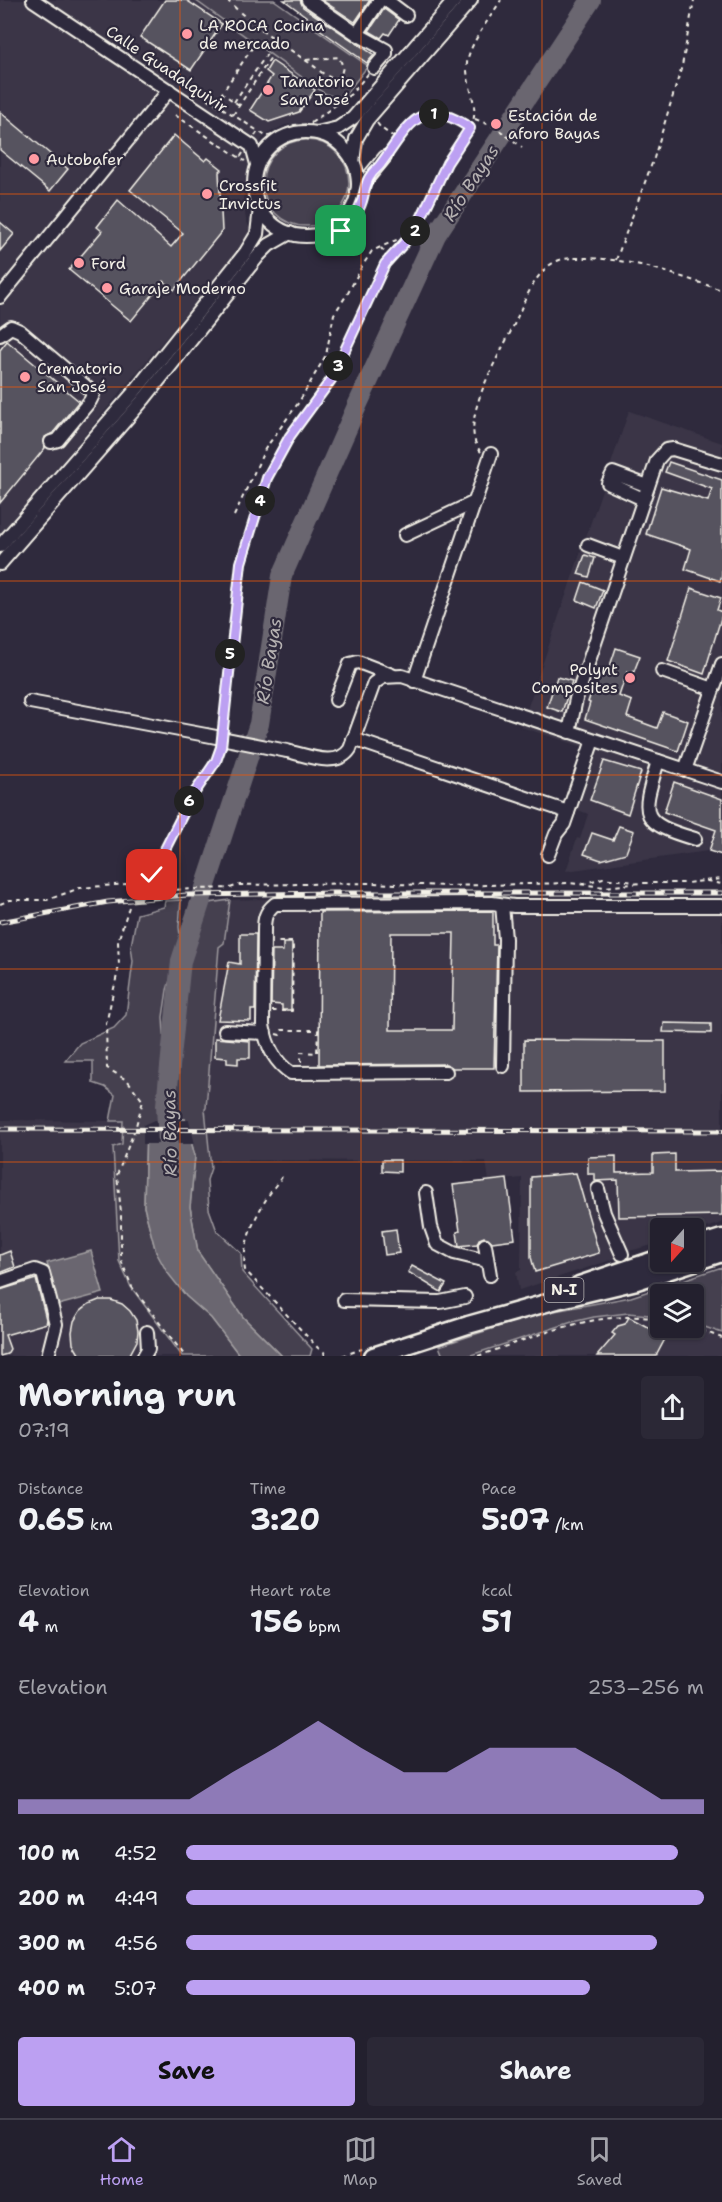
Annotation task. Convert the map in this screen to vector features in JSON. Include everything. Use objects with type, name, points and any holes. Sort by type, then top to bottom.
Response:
[{"type":"highway","points":[[704,1244],[722,1238]]},
{"type":"highway","points":[[468,1325],[586,1292],[637,1281],[722,1253]]},
{"type":"highway","name":"N-I","points":[[373,1356],[468,1325],[627,1261],[650,1259]]},
{"type":"street","name":"Calle Guadalquivir","points":[[33,0],[250,145]]},
{"type":"street","points":[[308,0],[387,52],[374,68]]},
{"type":"street","points":[[357,34],[380,0]]},
{"type":"street","points":[[386,0],[406,15]]},
{"type":"street","points":[[257,164],[250,145],[273,143],[288,135],[312,128],[338,128],[353,118],[455,0]]},
{"type":"street","points":[[353,162],[356,139],[367,120],[471,0]]},
{"type":"street","points":[[0,297],[169,90]]},
{"type":"street","points":[[312,128],[336,141],[344,149],[353,162],[360,196]]},
{"type":"street","points":[[0,546],[141,384],[249,248],[256,234],[254,180],[257,164],[273,143]]},
{"type":"street","points":[[0,564],[144,399],[259,255],[275,241],[309,236],[329,230],[348,214],[386,157]]},
{"type":"street","points":[[256,210],[289,238]]},
{"type":"street","points":[[0,336],[11,327],[20,331],[93,395],[58,440],[51,442]]},
{"type":"street","points":[[569,732],[576,699],[657,460],[666,450],[673,449],[722,464]]},
{"type":"street","points":[[414,681],[490,458]]},
{"type":"street","points":[[643,499],[608,483],[613,472],[648,486]]},
{"type":"street","points":[[405,535],[475,502]]},
{"type":"street","points":[[588,545],[623,558]]},
{"type":"street","points":[[336,700],[350,664],[358,662],[722,782]]},
{"type":"street","points":[[685,770],[722,664]]},
{"type":"street","points":[[662,671],[713,688]]},
{"type":"street","points":[[30,702],[337,760],[345,756],[374,683],[383,677],[392,675]]},
{"type":"street","points":[[353,739],[568,812]]},
{"type":"street","points":[[548,855],[568,812],[594,740]]},
{"type":"street","points":[[658,761],[647,803],[648,813],[652,820],[660,826],[695,839]]},
{"type":"street","points":[[446,1072],[291,1073],[276,1059],[269,1033],[264,919],[268,909],[275,904],[492,903],[502,905],[722,906]]},
{"type":"street","points":[[502,905],[505,939],[503,1066]]},
{"type":"street","points":[[225,1031],[269,1033]]},
{"type":"street","points":[[598,1188],[604,1213],[627,1261],[650,1265]]},
{"type":"street","points":[[426,1192],[431,1227],[437,1244],[454,1253],[487,1261]]},
{"type":"street","points":[[704,1250],[722,1244]]},
{"type":"street","points":[[485,1245],[490,1275]]},
{"type":"street","points":[[586,1292],[603,1295],[626,1290],[722,1259]]},
{"type":"street","points":[[0,1282],[35,1270],[43,1273],[56,1324],[48,1356]]},
{"type":"street","points":[[344,1300],[440,1302],[465,1297]]},
{"type":"street","points":[[144,1356],[148,1349],[147,1332]]},
{"type":"path","points":[[227,0],[271,39],[305,60],[325,77],[334,79],[341,75],[343,67],[339,57],[305,60]]},
{"type":"path","points":[[223,736],[231,639],[241,563],[267,478],[290,436],[331,380],[385,264],[415,231],[447,163],[475,119],[467,63],[474,44],[501,0]]},
{"type":"path","points":[[616,260],[654,158],[682,66],[694,0]]},
{"type":"path","points":[[239,105],[222,93],[254,45]]},
{"type":"path","points":[[234,102],[267,54]]},
{"type":"path","points":[[233,115],[271,57]]},
{"type":"path","points":[[207,98],[267,136],[294,125],[312,128],[351,94],[374,68]]},
{"type":"path","points":[[386,157],[412,122],[420,116],[442,113],[470,128]]},
{"type":"path","points":[[176,115],[249,166],[247,188],[256,210]]},
{"type":"path","points":[[475,119],[496,128],[522,147]]},
{"type":"path","points":[[370,126],[376,120],[381,128],[398,140]]},
{"type":"path","points":[[240,158],[258,131]]},
{"type":"path","points":[[289,238],[317,242],[334,235],[354,217],[360,196]]},
{"type":"path","points":[[234,516],[265,450],[299,402],[326,355],[334,314],[361,268],[372,251],[415,231]]},
{"type":"path","points":[[379,248],[383,249],[386,254],[385,264]]},
{"type":"path","points":[[490,458],[477,448],[474,432],[476,412],[484,383],[532,288],[546,267],[557,261],[573,258],[616,260],[634,263],[722,290]]},
{"type":"path","points":[[144,884],[152,875],[191,798],[216,761],[221,747]]},
{"type":"path","points":[[581,885],[603,878],[640,883]]},
{"type":"path","points":[[0,904],[10,900],[47,900],[80,888],[144,884],[168,890],[230,888],[239,885],[371,883],[425,886],[531,883],[605,887],[722,879]]},
{"type":"path","points":[[705,881],[722,884]]},
{"type":"path","points":[[129,907],[118,941],[119,966],[106,1024],[107,1068],[128,1081],[143,1101],[117,1175],[121,1212],[122,1260],[132,1287],[185,1356]]},
{"type":"path","points":[[272,942],[293,942],[292,1011],[272,1011],[272,1020]]},
{"type":"path","points":[[269,1033],[280,1035],[282,1030],[318,1030],[317,1053],[302,1052],[300,1058],[303,1067]]},
{"type":"path","points":[[282,1176],[262,1207],[253,1228],[243,1257],[245,1270],[324,1352],[325,1356]]},
{"type":"path","points":[[478,1356],[546,1333],[611,1317],[650,1318]]},
{"type":"path","points":[[704,1331],[722,1338]]},
{"type":"shaded area","points":[[0,0],[272,0],[362,67],[320,121],[285,125],[262,139],[243,198],[246,220],[252,234],[0,537]]},
{"type":"shaded area","points":[[195,0],[274,0],[368,66],[341,100],[324,93]]},
{"type":"shaded area","points":[[306,140],[323,143],[337,152],[346,166],[349,183],[346,200],[337,214],[323,223],[306,226],[289,223],[275,214],[266,200],[263,183],[266,166],[275,152],[289,143]]},
{"type":"shaded area","name":"Polynt Composites","points":[[629,411],[722,443],[722,856],[708,851],[566,871],[588,814],[576,809],[596,751],[521,727]]},
{"type":"shaded area","points":[[401,897],[407,899],[722,900],[722,1223],[704,1229],[704,1218],[650,1218],[650,1246],[519,1290],[516,1272],[521,1270],[522,1178],[489,1181],[486,1161],[211,1160],[205,1108],[219,947],[224,943],[230,900]]},
{"type":"shaded area","points":[[181,900],[179,927],[181,944],[167,990],[163,1017],[164,1035],[173,1034],[188,955],[209,903],[230,900],[224,943],[219,947],[205,1109],[211,1168],[207,1180],[209,1209],[217,1231],[241,1253],[242,1272],[312,1349],[310,1356],[282,1356],[243,1317],[198,1252],[190,1207],[195,1156],[185,1119],[174,1119],[146,1127],[144,1207],[156,1252],[186,1296],[211,1318],[240,1356],[182,1356],[131,1287],[119,1261],[113,1147],[122,1144],[123,1121],[110,1121],[115,1095],[105,1087],[93,1083],[93,1061],[65,1061],[80,1043],[114,1028],[126,1015],[133,961],[131,946],[137,914],[164,907],[165,901]]},
{"type":"shaded area","points":[[0,1120],[123,1121],[118,1222],[119,1261],[131,1287],[182,1356],[0,1356]]},
{"type":"shaded area","points":[[722,1267],[722,1356],[449,1356],[650,1290],[650,1338],[704,1338],[704,1284],[670,1284]]},
{"type":"shaded area","points":[[722,1267],[722,1333],[704,1327],[704,1284],[670,1284]]},
{"type":"shaded area","points":[[650,1291],[650,1315],[628,1313],[594,1317],[468,1356],[443,1356],[439,1346],[538,1314],[631,1297]]},
{"type":"water","points":[[174,1119],[185,1119],[195,1156],[190,1207],[198,1252],[243,1317],[282,1356],[240,1356],[211,1318],[186,1296],[167,1272],[156,1252],[144,1207],[146,1127]]},
{"type":"water","points":[[91,1251],[103,1293],[58,1305],[47,1263]]},
{"type":"pier","points":[[154,1120],[189,1120],[195,1144],[143,1144],[143,1125]]},
{"type":"building","points":[[165,0],[186,0],[222,24],[191,70],[140,37]]},
{"type":"building","points":[[284,0],[300,0],[303,7],[374,55],[367,63],[305,19],[307,17]]},
{"type":"building","points":[[322,0],[370,0],[355,22]]},
{"type":"building","points":[[384,9],[399,20],[389,35],[385,33],[381,38],[369,31]]},
{"type":"building","points":[[272,61],[315,90],[299,112],[269,122],[250,110],[272,76],[266,71]]},
{"type":"building","name":"Autobafer","points":[[0,112],[68,169],[50,191],[0,150]]},
{"type":"building","points":[[174,135],[205,161],[208,158],[222,169],[219,172],[222,231],[174,290],[164,281],[131,321],[69,270],[102,231],[97,227],[118,200],[171,247],[183,233],[130,190]]},
{"type":"building","points":[[0,222],[14,234],[0,251]]},
{"type":"building","name":"Crematorio San José","points":[[7,341],[79,401],[53,433],[45,437],[43,444],[45,448],[0,503],[0,350]]},
{"type":"building","points":[[669,462],[722,480],[722,575],[720,581],[685,569],[691,549],[646,534],[661,487],[708,501],[712,489],[665,472]]},
{"type":"building","points":[[585,555],[595,558],[589,577],[578,574]]},
{"type":"building","points":[[583,582],[603,590],[596,608],[577,600]]},
{"type":"building","points":[[691,588],[721,598],[717,610],[722,612],[722,615],[704,674],[668,661]]},
{"type":"building","points":[[616,648],[640,656],[633,674],[627,672],[619,696],[632,701],[627,717],[657,728],[663,712],[688,721],[678,751],[585,719],[593,688],[601,673],[607,675]]},
{"type":"building","points":[[557,677],[572,681],[562,712],[547,707]]},
{"type":"building","points":[[604,761],[641,772],[628,814],[590,800]]},
{"type":"building","points":[[674,782],[722,799],[722,855],[709,851],[716,830],[664,812]]},
{"type":"building","points":[[619,826],[634,831],[626,853],[601,860],[584,854],[592,833],[613,840]]},
{"type":"building","points":[[493,911],[493,945],[497,945],[494,1068],[453,1068],[446,1064],[319,1065],[320,912]],"holes":[[[391,933],[454,933],[452,1030],[390,1030]]]},
{"type":"building","points":[[240,934],[256,934],[255,1010],[251,1010],[251,1021],[218,1020],[229,962],[240,964]]},
{"type":"building","points":[[283,943],[292,943],[291,1010],[282,1010],[282,1005],[271,1004],[272,951],[283,951]]},
{"type":"building","points":[[664,1023],[711,1024],[711,1033],[663,1032]]},
{"type":"building","points":[[215,1038],[250,1041],[250,1058],[238,1058],[238,1064],[227,1063],[227,1058],[215,1057]]},
{"type":"building","points":[[524,1040],[665,1041],[665,1091],[524,1092]]},
{"type":"building","points":[[675,1154],[675,1172],[722,1171],[722,1215],[619,1217],[618,1180],[595,1181],[595,1174],[588,1174],[588,1157],[616,1156],[616,1173],[653,1172],[653,1155]]},
{"type":"building","points":[[382,1160],[400,1160],[400,1172],[382,1171]]},
{"type":"building","points":[[576,1173],[599,1253],[535,1272],[531,1257],[531,1177]]},
{"type":"building","points":[[507,1179],[515,1239],[492,1242],[484,1237],[479,1239],[477,1244],[459,1246],[457,1232],[460,1231],[453,1185]]},
{"type":"building","points":[[396,1229],[399,1253],[385,1255],[382,1231]]},
{"type":"building","points":[[10,1251],[15,1267],[0,1273],[0,1255]]},
{"type":"building","points":[[412,1266],[446,1284],[441,1292],[408,1272]]},
{"type":"building","points":[[36,1279],[47,1323],[5,1335],[10,1349],[7,1354],[0,1356],[0,1290]]},
{"type":"building","points":[[99,1300],[111,1300],[122,1304],[136,1320],[137,1341],[129,1356],[81,1356],[73,1344],[74,1321],[80,1311]]},
{"type":"building","points":[[629,1317],[650,1328],[650,1338],[665,1338],[656,1356],[597,1356],[615,1335],[612,1333],[618,1326],[625,1324]]},
{"type":"waterway","name":"Río Bayas","points":[[168,1145],[166,1105],[181,961],[259,724],[282,576],[436,235],[591,0]]},
{"type":"railway","points":[[0,922],[108,902],[187,895],[722,893]]},
{"type":"railway","points":[[0,1129],[722,1131]]},
{"type":"place","name":"LA ROCA Cocina de mercado","points":[[187,34]]},
{"type":"place","name":"Tanatorio San José","points":[[268,90]]},
{"type":"place","name":"Estación de aforo Bayas","points":[[496,124]]},
{"type":"place","name":"Autobafer","points":[[34,159]]},
{"type":"place","name":"Crossfit Invictus","points":[[207,194]]},
{"type":"place","name":"Ford","points":[[79,263]]},
{"type":"place","name":"Garaje Moderno","points":[[107,288]]},
{"type":"place","name":"Crematorio San José","points":[[25,377]]},
{"type":"place","name":"Polynt Composites","points":[[630,678]]},
{"type":"route","points":[[152,875],[191,798],[216,761],[221,747],[241,563],[267,478],[290,436],[331,380],[385,264],[415,231],[447,163],[470,128],[442,113],[420,116],[412,122],[379,167],[370,175],[359,210],[341,231]]}]
